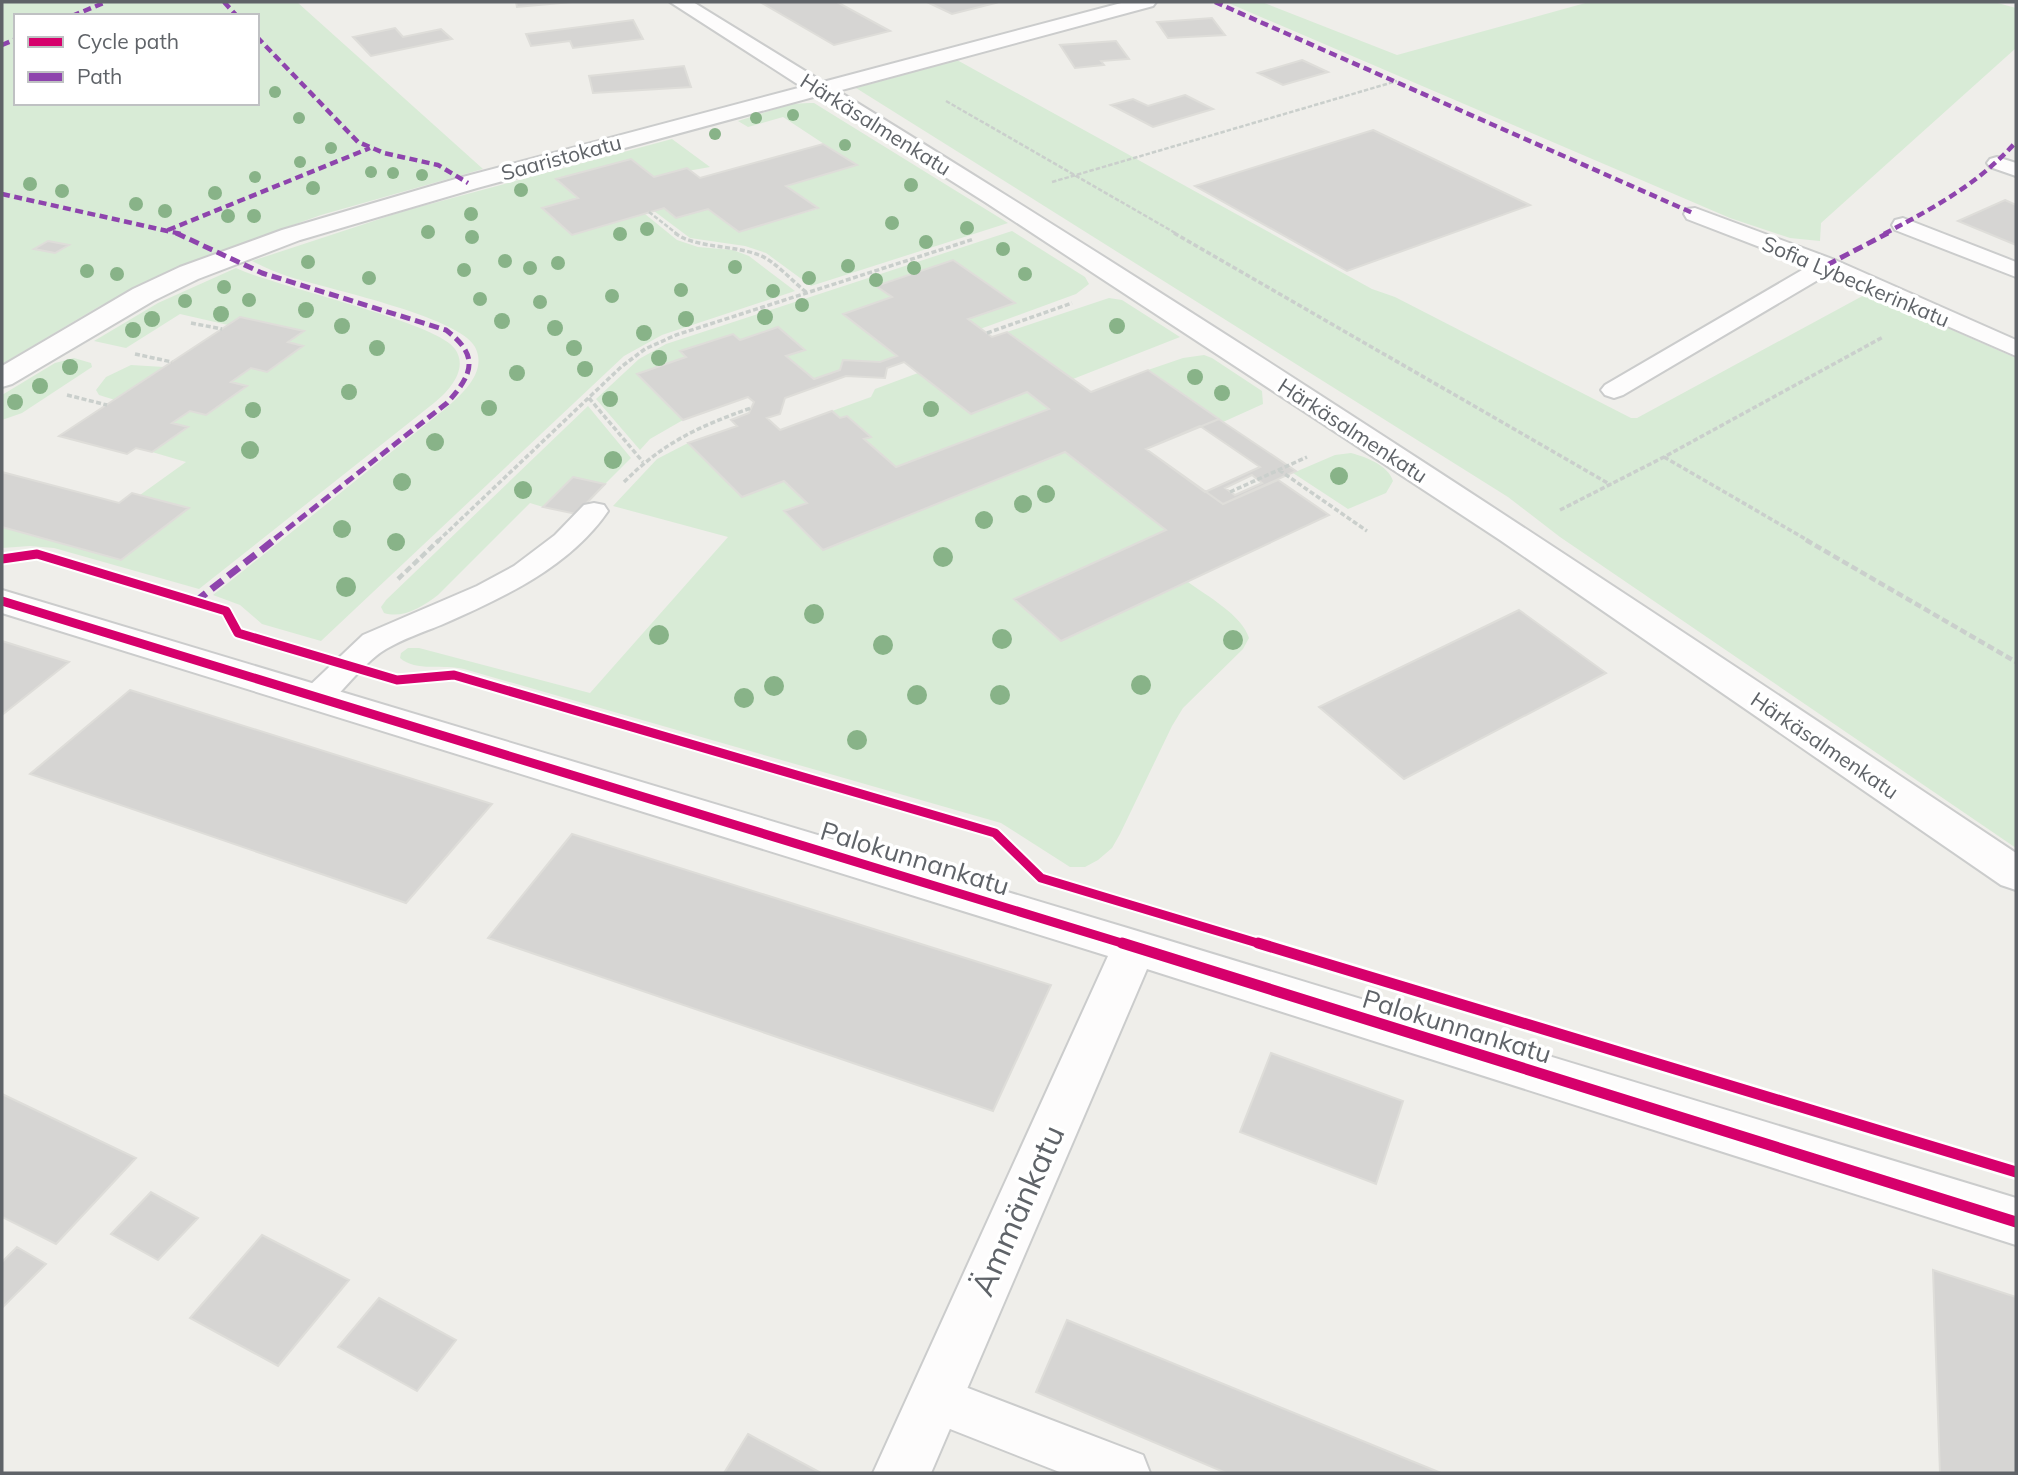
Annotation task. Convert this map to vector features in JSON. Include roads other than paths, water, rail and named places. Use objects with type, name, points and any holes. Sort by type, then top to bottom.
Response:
[{"type":"street","name":"Härkäsalmenkatu","points":[[680,2],[994,197],[1512,533],[2016,874]]},
{"type":"street","name":"Saaristokatu","points":[[2,378],[143,295],[189,273],[254,248],[365,212],[1146,2]]},
{"type":"street","name":"Palokunnankatu","points":[[2,601],[1134,947],[2016,1222]]},
{"type":"street","name":"Ämmänkatu","points":[[902,1473],[1134,947]]},
{"type":"lane","name":"Sofia Lybeckerinkatu","points":[[1695,214],[1827,265],[2016,349]]},
{"type":"lane","points":[[1903,225],[2016,270]]},
{"type":"lane","points":[[1614,390],[1827,265]]},
{"type":"lane","points":[[317,697],[374,642],[488,593],[524,572],[565,541],[594,511]]},
{"type":"lane","points":[[934,1399],[1125,1473]]}]
